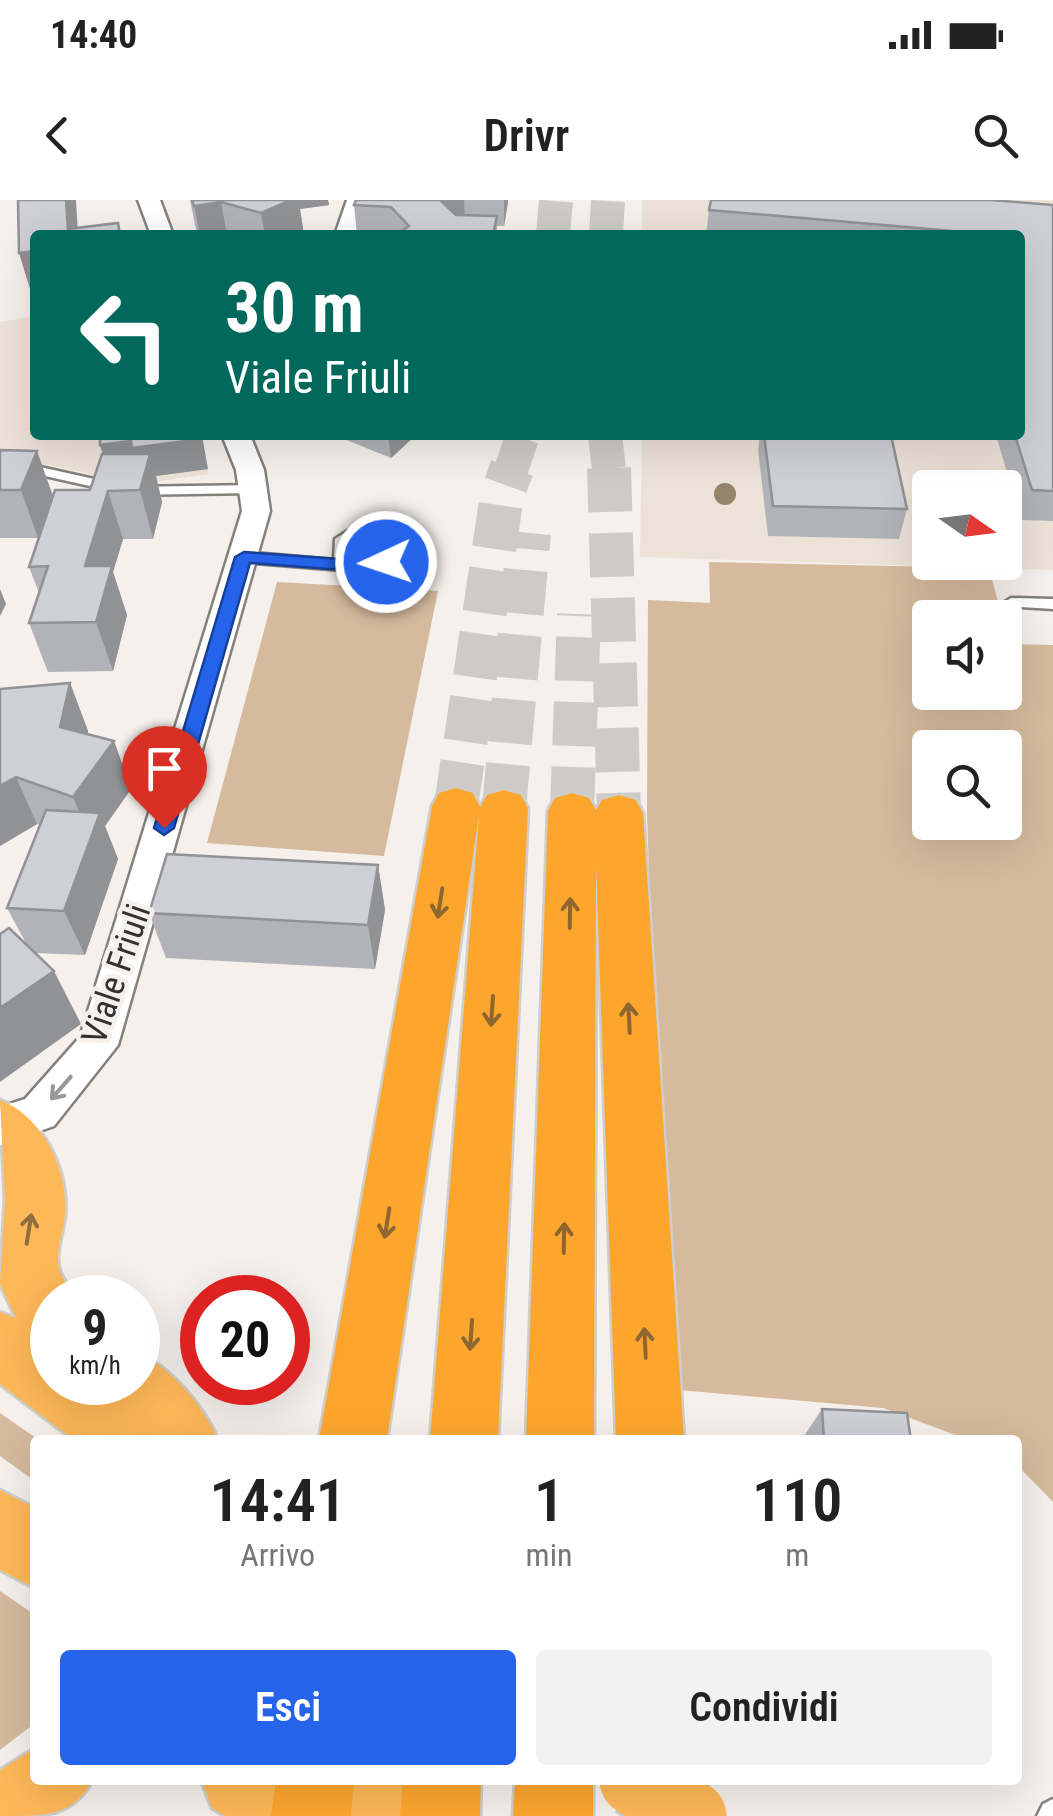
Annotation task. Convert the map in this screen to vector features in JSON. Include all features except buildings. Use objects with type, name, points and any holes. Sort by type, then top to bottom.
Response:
[{"type":"highway","points":[[353,1435],[480,808],[464,1435]]},
{"type":"highway","points":[[560,1435],[595,812],[650,1435]]},
{"type":"highway","points":[[0,1126],[24,1159],[34,1190],[23,1273],[30,1290]]},
{"type":"highway","points":[[0,1344],[30,1366]]},
{"type":"highway","points":[[84,1405],[123,1435]]},
{"type":"highway","points":[[150,1405],[179,1435]]},
{"type":"highway","points":[[0,1526],[30,1548]]},
{"type":"highway","points":[[2,1816],[47,1785]]},
{"type":"highway","points":[[352,1785],[396,1816]]},
{"type":"highway","points":[[440,1816],[442,1785]]},
{"type":"highway","points":[[553,1816],[554,1785]]},
{"type":"highway","points":[[643,1785],[691,1816]]},
{"type":"highway","points":[[661,1785],[661,1816]]},
{"type":"street","points":[[149,200],[160,230]]},
{"type":"street","points":[[348,230],[358,200]]},
{"type":"street","name":"Viale Friuli","points":[[0,1126],[39,1113],[98,1045],[256,511],[238,440]]},
{"type":"lane","points":[[0,462],[130,490],[253,489]]},
{"type":"lane","points":[[244,557],[367,567],[386,562],[397,545],[381,532],[353,533],[338,546],[340,558]]},
{"type":"lane","points":[[1022,603],[1053,604]]},
{"type":"shaded area","points":[[642,200],[1053,200],[1053,570],[1022,569],[1022,470],[912,470],[912,566],[640,557],[642,440],[1025,440],[1025,230],[642,230]]},
{"type":"shaded area","points":[[30,317],[30,440],[200,440],[209,474],[139,484],[0,455],[0,322]]},
{"type":"shaded area","points":[[709,562],[912,566],[912,580],[992,580],[997,600],[912,600],[912,710],[1022,710],[1022,644],[1053,645],[1053,1502],[1022,1470],[1022,1435],[956,1435],[883,1408],[667,1389],[647,814],[648,600],[710,603]]},
{"type":"shaded area","points":[[277,582],[438,591],[384,856],[207,843]]},
{"type":"shaded area","points":[[0,1413],[32,1435],[30,1477],[0,1456]]},
{"type":"shaded area","points":[[0,1591],[30,1612],[30,1727],[0,1750]]},
{"type":"tunnel","points":[[553,230],[556,200]]},
{"type":"tunnel","points":[[606,230],[608,200]]},
{"type":"tunnel","points":[[511,470],[521,440]]},
{"type":"tunnel","points":[[606,440],[609,470]]},
{"type":"tunnel","points":[[456,806],[502,495],[512,468]]},
{"type":"tunnel","points":[[609,468],[619,813]]},
{"type":"tunnel","points":[[504,808],[529,533]]},
{"type":"tunnel","points":[[572,811],[579,614]]},
{"type":"route","points":[[164,828],[244,557],[367,567],[386,562]]}]
